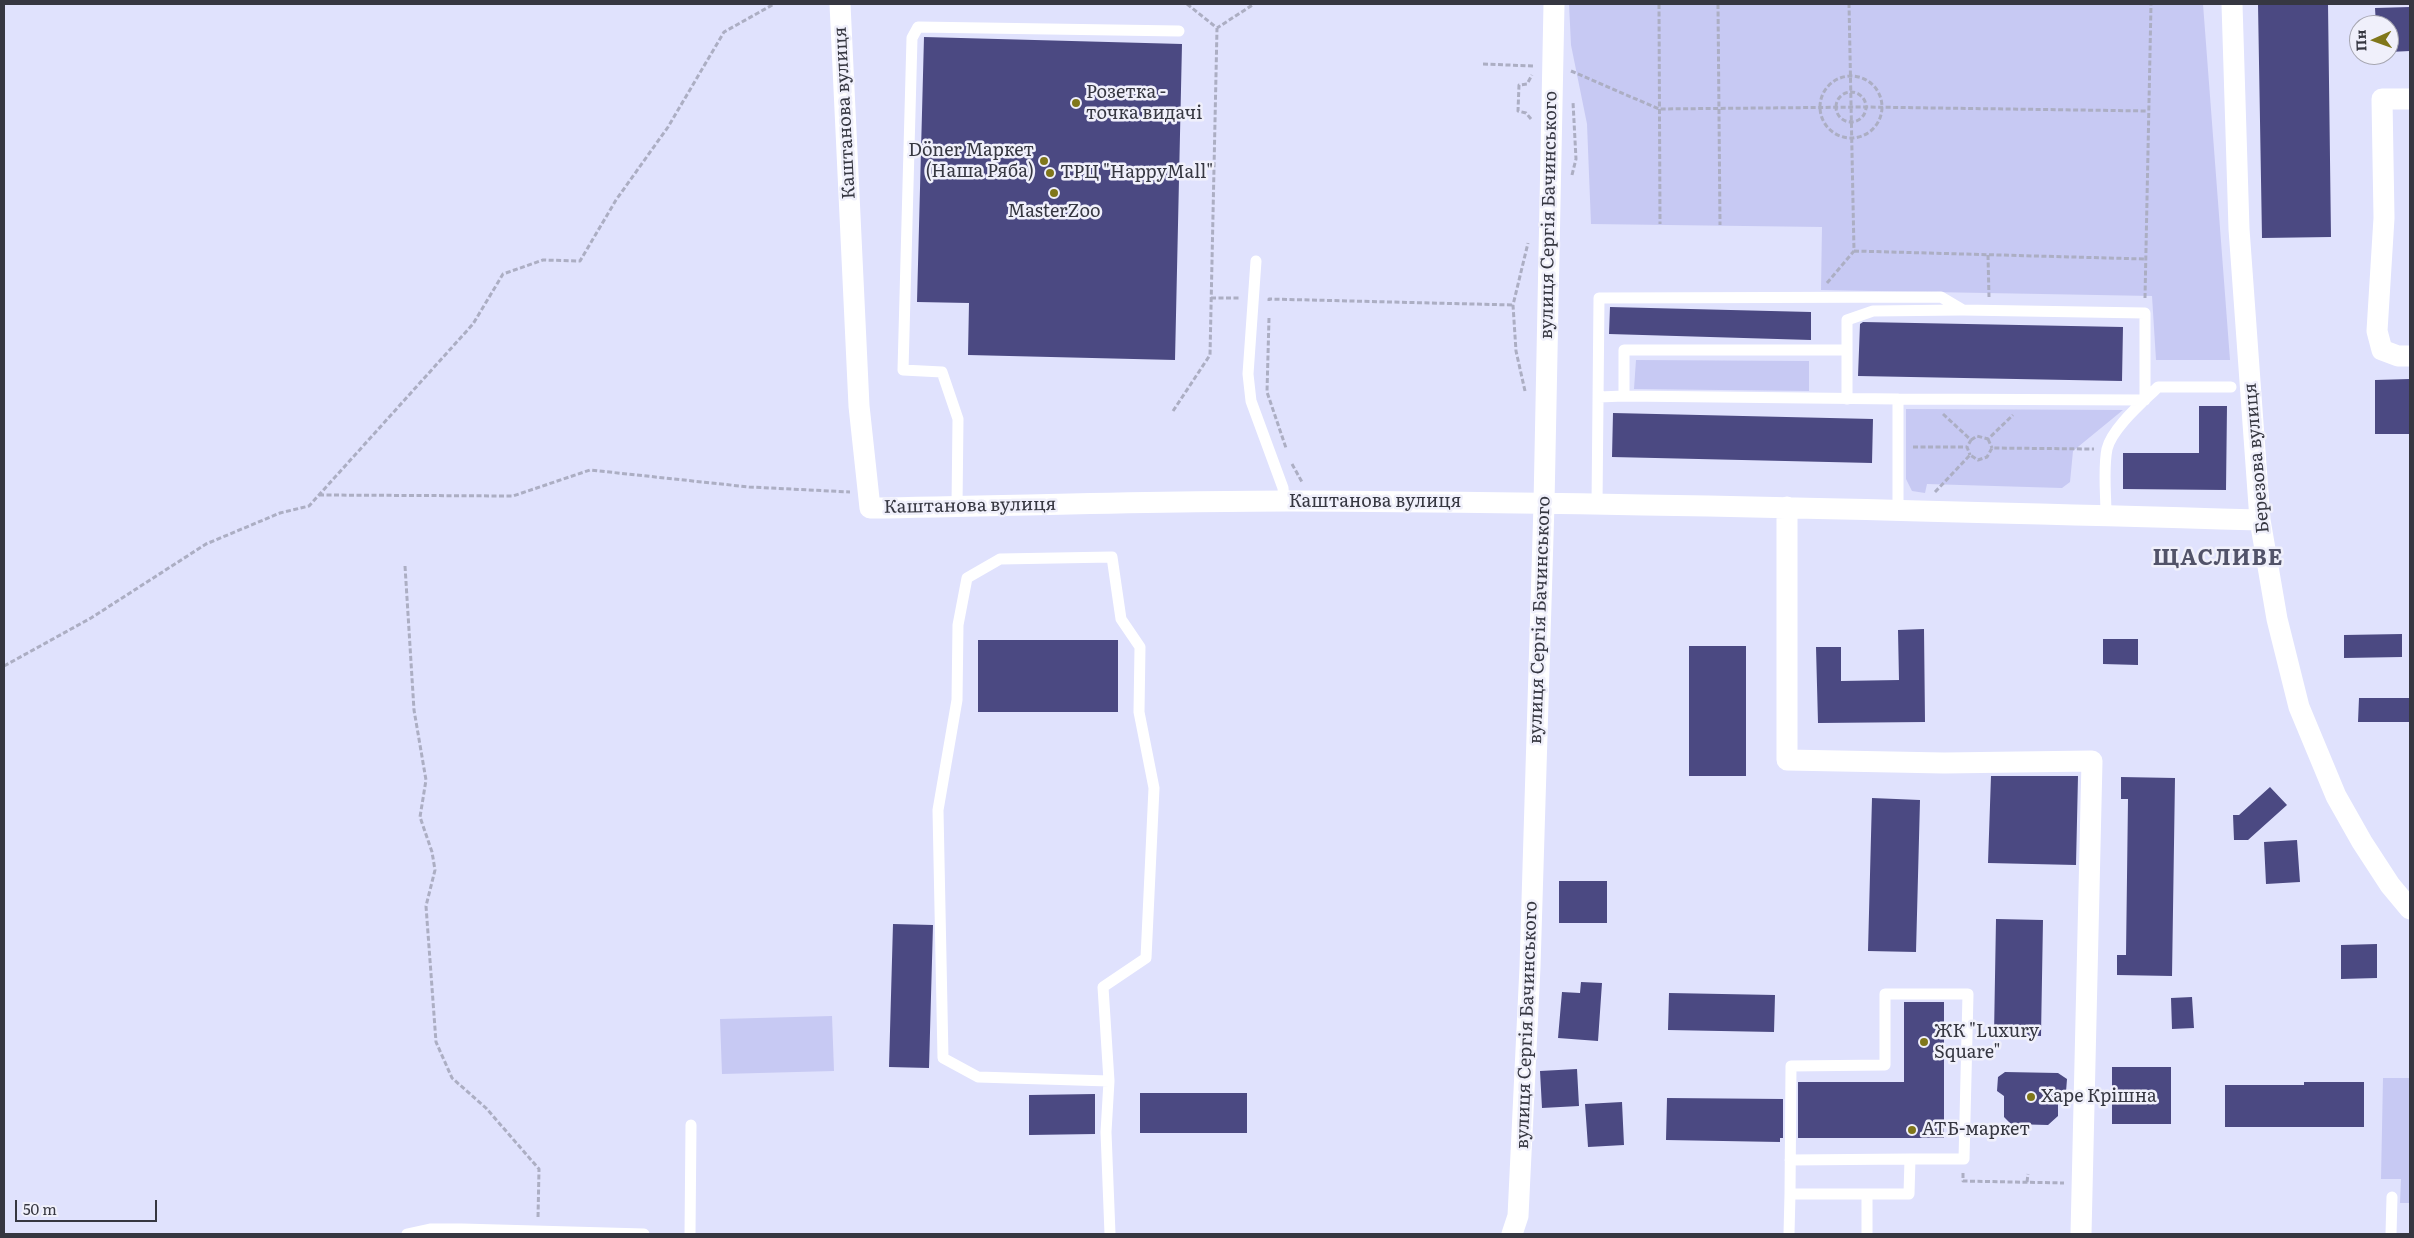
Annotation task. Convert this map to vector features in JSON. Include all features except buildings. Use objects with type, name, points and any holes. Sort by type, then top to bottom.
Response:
[{"type":"street","name":"Каштанова вулиця","points":[[840,4],[859,406],[870,508],[1284,501],[1898,509],[2260,520]]},
{"type":"street","name":"вулиця Сергія Бачинського","points":[[1518,1228],[1530,967],[1544,504],[1554,4]]},
{"type":"street","name":"Березова вулиця","points":[[2232,4],[2239,230],[2260,520],[2277,619],[2299,708],[2340,804],[2380,871],[2410,909]]},
{"type":"street","points":[[2410,99],[2382,99],[2384,218],[2377,330],[2382,350],[2398,356],[2410,356]]},
{"type":"street","points":[[1787,507],[1788,760],[1944,763],[2092,760],[2081,1234]]},
{"type":"lane","points":[[957,506],[958,419],[942,372],[903,370],[912,38],[918,27],[1178,30]]},
{"type":"lane","points":[[1256,261],[1248,374],[1251,401],[1283,488],[1284,501]]},
{"type":"lane","points":[[1597,504],[1599,298],[1941,297],[1963,310]]},
{"type":"lane","points":[[1847,399],[1847,320],[1873,311],[1963,310],[2145,313],[2145,400]]},
{"type":"lane","points":[[1624,396],[1624,350],[1847,350]]},
{"type":"lane","points":[[2106,515],[2107,450],[2112,435],[2145,400],[2158,387],[2231,387]]},
{"type":"lane","points":[[1599,397],[2145,400]]},
{"type":"lane","points":[[1898,399],[1898,509]]},
{"type":"lane","points":[[1109,1081],[978,1077],[943,1058],[938,810],[958,700],[958,625],[966,578],[1000,559],[1112,557],[1121,619],[1140,647],[1139,712],[1154,788],[1146,958],[1103,987],[1109,1081],[1106,1132],[1110,1234]]},
{"type":"lane","points":[[1789,1234],[1791,1066],[1885,1065],[1885,994],[1968,994],[1964,1159],[1790,1160]]},
{"type":"lane","points":[[690,1234],[691,1126]]},
{"type":"lane","points":[[1790,1194],[1909,1194],[1910,1159]]},
{"type":"lane","points":[[1867,1194],[1867,1234]]},
{"type":"lane","points":[[2391,1234],[2392,1197]]},
{"type":"lane","points":[[407,1234],[430,1229],[644,1234]]},
{"type":"path","points":[[4,666],[91,618],[206,544],[280,513],[309,506],[474,324],[503,274],[543,260],[580,261],[616,200],[668,127],[724,32],[774,4]]},
{"type":"path","points":[[1187,4],[1217,28]]},
{"type":"path","points":[[1217,28],[1254,4]]},
{"type":"path","points":[[1659,4],[1660,224]]},
{"type":"path","points":[[1718,4],[1720,225]]},
{"type":"path","points":[[1821,290],[1854,251],[1849,4]]},
{"type":"path","points":[[2145,296],[2151,4]]},
{"type":"path","points":[[1173,411],[1210,355],[1217,28]]},
{"type":"path","points":[[1483,64],[1534,65],[1532,77],[1527,84],[1519,85],[1518,111],[1526,113],[1533,128]]},
{"type":"path","points":[[1568,70],[1659,109],[1882,107],[2148,111]]},
{"type":"path","points":[[1850,76],[1868,82],[1880,98],[1882,107],[1880,116],[1869,132],[1852,138],[1833,133],[1826,126],[1820,108],[1821,98],[1832,83],[1850,76]]},
{"type":"path","points":[[1850,92],[1863,98],[1866,107],[1863,116],[1851,122],[1842,120],[1836,108],[1838,99],[1850,92]]},
{"type":"path","points":[[1525,392],[1516,350],[1514,305],[1529,237]]},
{"type":"path","points":[[1854,251],[2145,259]]},
{"type":"path","points":[[1988,255],[1989,311]]},
{"type":"path","points":[[1312,482],[1302,482],[1292,465],[1267,392],[1269,299],[1514,305]]},
{"type":"path","points":[[1934,399],[1934,406],[1971,440]]},
{"type":"path","points":[[1988,439],[2022,407],[2022,400]]},
{"type":"path","points":[[1967,447],[1971,440],[1977,436],[1988,439]]},
{"type":"path","points":[[1988,439],[1992,448]]},
{"type":"path","points":[[1898,447],[1967,447]]},
{"type":"path","points":[[1967,447],[1970,455],[1978,460],[1987,457],[1992,448]]},
{"type":"path","points":[[1992,448],[2107,450]]},
{"type":"path","points":[[1930,510],[1931,497],[1970,455]]},
{"type":"path","points":[[318,495],[513,496],[590,470],[749,487],[844,491],[869,496]]},
{"type":"path","points":[[404,566],[414,710],[426,780],[420,817],[436,870],[426,906],[436,1042],[452,1078],[486,1108],[539,1169],[538,1231]]},
{"type":"path","points":[[1964,1159],[1963,1181],[2082,1184]]},
{"type":"path","points":[[2027,1182],[2028,1174]]},
{"type":"shaded area","points":[[1569,4],[2203,4],[2230,360],[2156,360],[2152,296],[1821,290],[1822,227],[1591,224],[1587,124],[1571,45]]},
{"type":"shaded area","points":[[1636,360],[1809,361],[1809,391],[1634,389]]},
{"type":"shaded area","points":[[1906,409],[2123,410],[2073,451],[2070,482],[2062,488],[1927,484],[1925,493],[1912,491],[1906,479]]},
{"type":"shaded area","points":[[832,1016],[834,1071],[722,1074],[720,1019]]},
{"type":"shaded area","points":[[2383,1078],[2410,1078],[2410,1203],[2400,1203],[2401,1179],[2381,1179]]},
{"type":"place","name":"Розетка - точка видачі","points":[[1076,103]]},
{"type":"place","name":"Döner Maркет (Наша Ряба)","points":[[1044,161]]},
{"type":"place","name":"ТРЦ \"HappyMall\"","points":[[1050,173]]},
{"type":"place","name":"MasterZoo","points":[[1054,193]]},
{"type":"place","name":"ЖК \"Luxury Square\"","points":[[1924,1042]]},
{"type":"place","name":"Харе Крішна","points":[[2031,1097]]},
{"type":"place","name":"АТБ-маркет","points":[[1912,1130]]},
{"type":"district","name":"ЩАСЛИВЕ","points":[[2218,559]]}]
